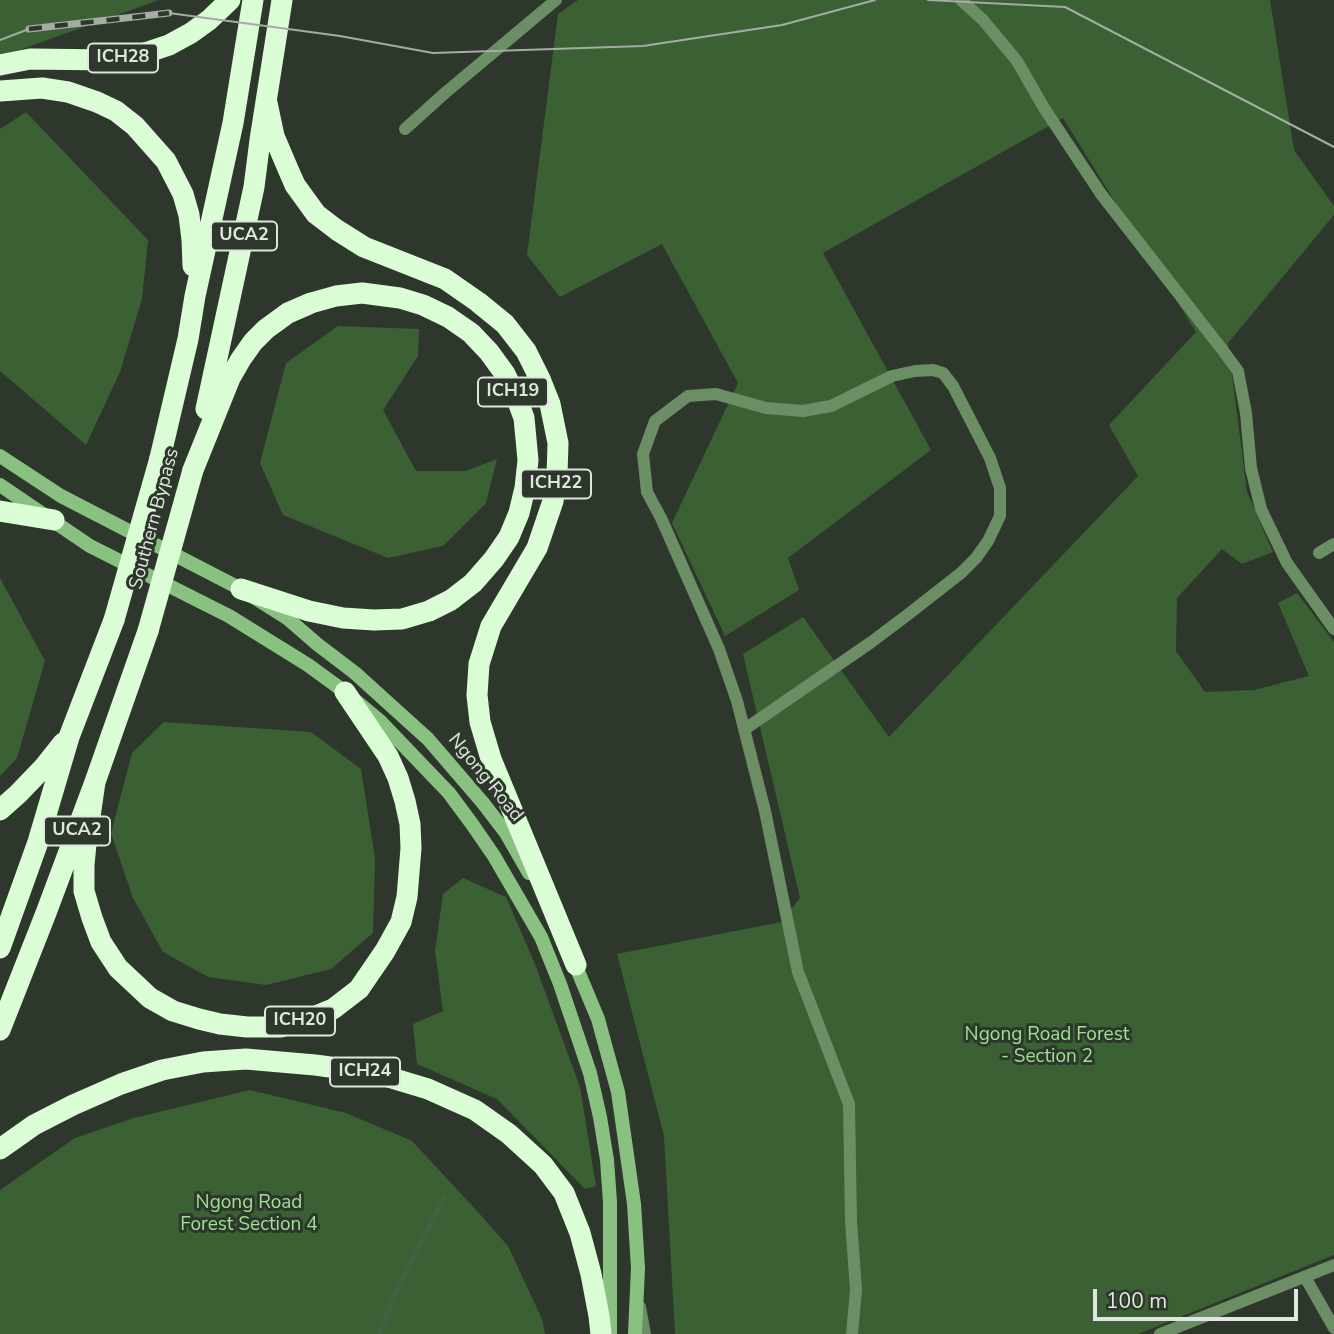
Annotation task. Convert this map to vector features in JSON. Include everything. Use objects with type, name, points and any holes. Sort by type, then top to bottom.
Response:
[{"type":"highway","name":"ICH28","points":[[0,65],[30,59],[110,60],[139,55],[169,46],[191,33],[230,0]]},
{"type":"highway","name":"Southern Bypass","points":[[0,948],[38,842],[69,737],[114,621],[160,458],[233,122],[253,0]]},
{"type":"highway","name":"Southern Bypass","points":[[0,1030],[95,782],[148,631],[193,470],[249,216],[282,0]]},
{"type":"highway","points":[[0,91],[43,88],[78,96],[116,111],[150,141],[166,161],[183,194],[192,240],[195,296]]},
{"type":"highway","name":"ICH22","points":[[267,103],[274,136],[295,185],[316,214],[364,247],[445,279],[478,302],[505,324],[526,351],[550,404],[558,443],[553,501],[537,548],[491,626],[479,664],[477,695],[480,722],[491,760],[576,965]]},
{"type":"highway","name":"ICH19","points":[[193,470],[230,378],[253,342],[265,329],[288,313],[336,296],[362,293],[400,298],[448,317],[489,352],[505,374],[517,399],[524,418],[528,460],[519,513],[509,537],[494,559],[473,583],[451,600],[429,611],[402,619],[354,619],[309,611],[241,589]]},
{"type":"highway","points":[[0,510],[54,520]]},
{"type":"highway","name":"ICH20","points":[[95,782],[84,865],[84,891],[102,942],[118,968],[150,998],[173,1011],[210,1022],[247,1027],[281,1027],[316,1016],[333,1009],[359,989],[401,922],[407,897],[411,848],[405,801],[388,755],[345,692]]},
{"type":"highway","points":[[0,810],[27,785],[69,737]]},
{"type":"highway","name":"ICH24","points":[[0,1149],[34,1125],[109,1089],[162,1070],[203,1062],[246,1059],[315,1065],[375,1073],[428,1089],[475,1110],[509,1134],[543,1165],[564,1194],[580,1233],[591,1273],[601,1334]]},
{"type":"main road","name":"Ngong Road","points":[[0,456],[61,496],[241,589],[288,618],[429,739],[506,833],[576,965],[598,1020],[618,1092],[634,1204],[637,1293],[635,1334]]},
{"type":"main road","name":"Ngong Road","points":[[0,485],[90,546],[229,616],[309,665],[381,722],[449,793],[472,824],[541,937],[590,1073],[607,1160],[610,1202],[610,1334]]},
{"type":"street","points":[[405,130],[556,0]]},
{"type":"street","points":[[961,0],[983,20],[1017,61],[1044,108],[1101,194],[1238,371],[1246,413],[1251,468],[1261,509],[1287,563],[1334,629]]},
{"type":"street","points":[[745,729],[897,623],[961,573],[988,541],[1000,516],[1000,488],[990,458],[953,386],[943,373],[915,370],[892,376],[831,406],[803,411],[766,408],[716,394],[688,396],[655,421],[643,454],[647,492],[719,649],[745,729],[798,972],[849,1104],[851,1221],[856,1290],[852,1334]]},
{"type":"street","points":[[1319,553],[1334,544]]},
{"type":"street","points":[[1160,1334],[1334,1265]]},
{"type":"street","points":[[1305,1277],[1334,1328]]},
{"type":"street","points":[[637,1293],[645,1334]]},
{"type":"green space","points":[[0,0],[159,0],[0,57]]},
{"type":"green space","name":"Ngong Road Forest - Section 2","points":[[578,0],[1270,0],[1294,150],[1334,206],[1334,215],[1228,343],[1247,492],[1273,552],[1242,564],[1222,549],[1177,598],[1176,651],[1205,692],[1254,690],[1309,676],[1278,603],[1297,593],[1334,642],[1334,1255],[1138,1334],[675,1334],[664,1136],[617,954],[781,922],[800,898],[743,654],[803,617],[889,737],[1138,476],[1109,425],[1196,332],[1063,118],[823,253],[931,450],[788,558],[799,590],[725,636],[672,523],[738,383],[662,244],[560,297],[527,255],[558,14]]},
{"type":"green space","points":[[26,112],[148,240],[142,299],[120,372],[86,445],[0,371],[0,129]]},
{"type":"green space","points":[[338,326],[419,329],[418,356],[383,410],[416,471],[466,471],[497,459],[486,503],[443,546],[388,558],[283,515],[260,463],[286,363]]},
{"type":"green space","points":[[0,578],[45,661],[17,758],[0,776]]},
{"type":"green space","points":[[164,722],[311,732],[361,769],[375,858],[373,933],[331,969],[266,985],[208,977],[163,952],[133,898],[111,833],[132,753]]},
{"type":"green space","points":[[463,878],[506,897],[535,964],[580,1087],[596,1186],[585,1189],[497,1099],[417,1064],[413,1024],[443,1011],[435,951],[443,894]]},
{"type":"green space","name":"Ngong Road Forest Section 4","points":[[250,1090],[346,1113],[412,1141],[508,1246],[542,1319],[545,1334],[0,1334],[0,1190],[75,1138],[134,1118]]},
{"type":"waterway","points":[[379,1334],[395,1295],[444,1198]]},
{"type":"tram line","points":[[169,13],[340,36],[433,53],[643,46],[782,25],[875,0]]},
{"type":"tram line","points":[[928,0],[1065,7],[1334,147]]},
{"type":"tram line","points":[[0,40],[29,29]]},
{"type":"railway","points":[[29,29],[169,13]]}]
